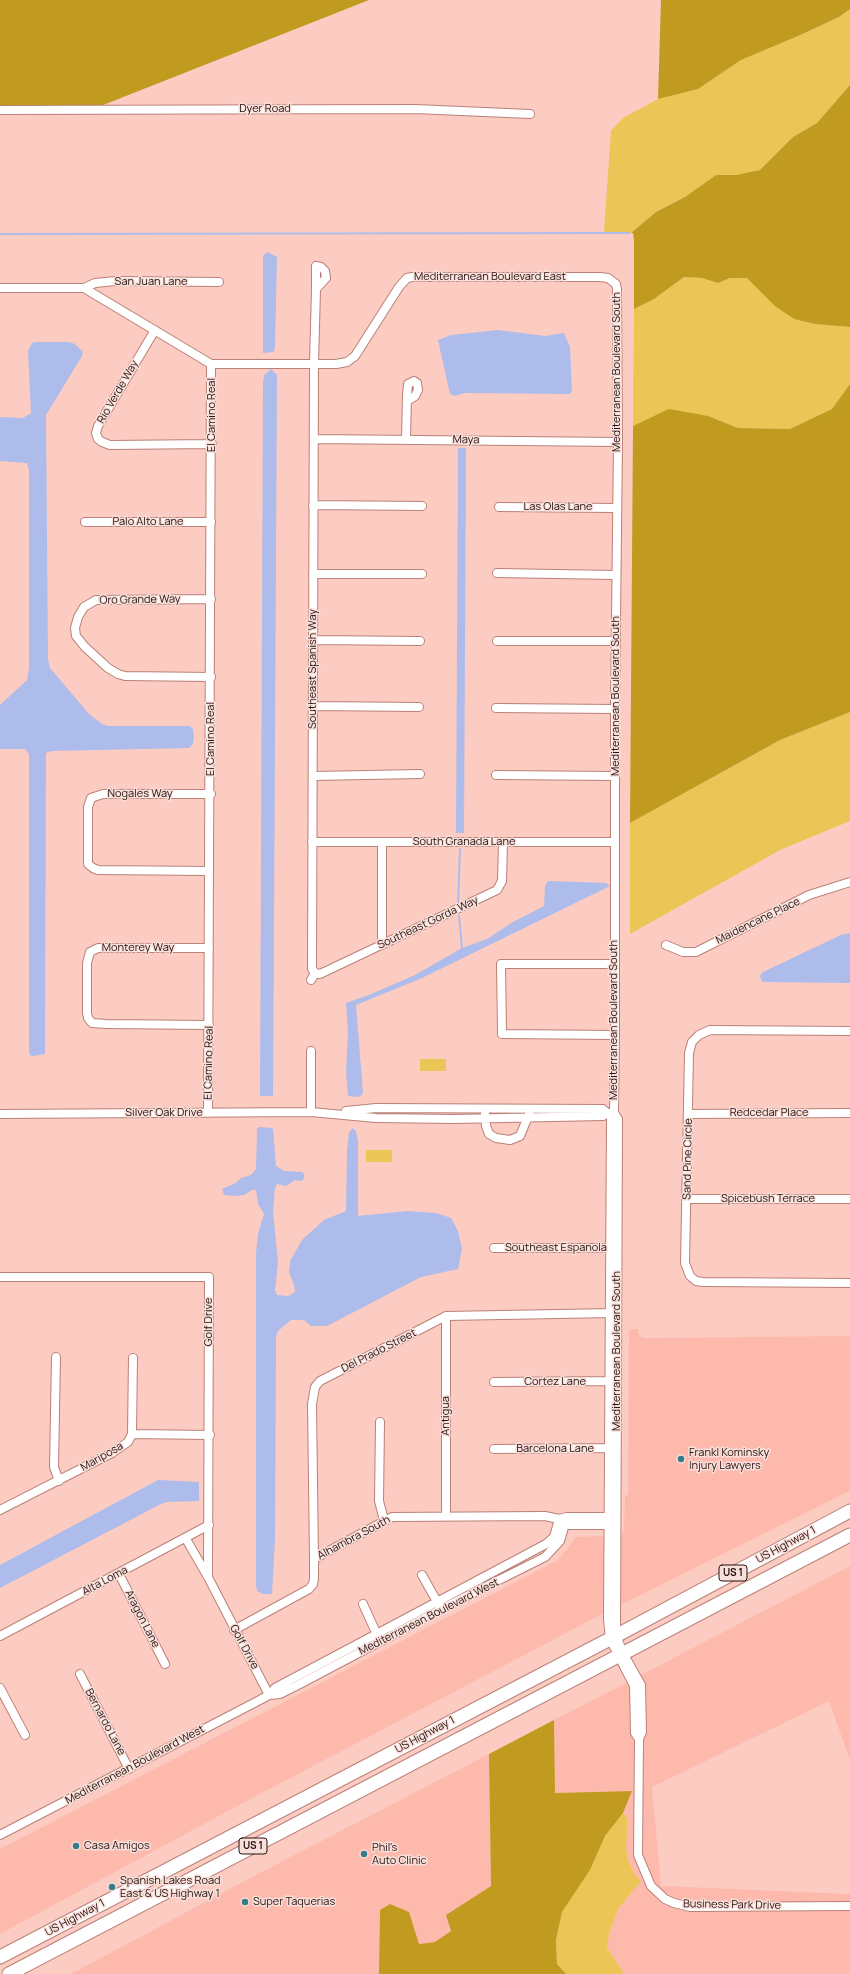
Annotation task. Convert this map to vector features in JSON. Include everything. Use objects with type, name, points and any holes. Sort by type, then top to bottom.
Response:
[{"type":"main road","name":"US Highway 1","points":[[0,1957],[613,1637],[850,1511]]},
{"type":"main road","name":"US Highway 1","points":[[9,1974],[850,1535]]},
{"type":"main road","points":[[209,1869],[211,1858],[221,1842]]},
{"type":"main road","points":[[182,1884],[194,1866],[196,1855]]},
{"type":"street","name":"Dyer Road","points":[[0,110],[415,109],[530,114]]},
{"type":"street","name":"Mediterranean Boulevard East","points":[[211,364],[342,364],[352,360],[399,287],[407,278],[600,277],[613,280]]},
{"type":"street","name":"Mediterranean Boulevard South","points":[[613,280],[617,289],[618,442],[616,508],[615,1035],[610,1113],[614,1248],[612,1566],[613,1637],[620,1655]]},
{"type":"street","name":"San Juan Lane","points":[[84,288],[95,283],[116,281],[219,282]]},
{"type":"street","points":[[0,288],[84,288],[211,364]]},
{"type":"street","name":"Southeast Spanish Way","points":[[313,976],[313,505],[316,289]]},
{"type":"street","name":"Rio Verde Way","points":[[155,330],[92,434],[102,442],[110,445],[212,444]]},
{"type":"street","name":"El Camino Real","points":[[208,1113],[209,871],[211,794],[211,364]]},
{"type":"street","points":[[406,440],[407,401]]},
{"type":"street","name":"Maya","points":[[314,439],[618,442]]},
{"type":"street","points":[[313,505],[422,506]]},
{"type":"street","name":"Las Olas Lane","points":[[499,507],[616,508]]},
{"type":"street","name":"Palo Alto Lane","points":[[85,522],[211,522]]},
{"type":"street","points":[[497,573],[616,575]]},
{"type":"street","points":[[313,574],[422,574]]},
{"type":"street","name":"Oro Grande Way","points":[[211,599],[96,600],[84,607],[78,617],[75,628],[76,636],[85,647],[108,668],[118,674],[124,676],[211,677]]},
{"type":"street","points":[[313,640],[420,641]]},
{"type":"street","points":[[498,641],[616,641]]},
{"type":"street","points":[[313,706],[419,707]]},
{"type":"street","points":[[496,708],[615,709]]},
{"type":"street","points":[[313,776],[420,774]]},
{"type":"street","points":[[496,775],[616,776]]},
{"type":"street","name":"Nogales Way","points":[[209,871],[98,870],[93,868],[88,864],[88,821],[89,802],[91,798],[103,794],[211,794]]},
{"type":"street","name":"South Granada Lane","points":[[312,842],[615,842]]},
{"type":"street","points":[[382,842],[382,945]]},
{"type":"street","name":"Southeast Gorda Way","points":[[313,976],[497,890],[502,881],[503,842]]},
{"type":"street","name":"Maidencane Place","points":[[666,945],[683,952],[696,952],[809,895],[850,882]]},
{"type":"street","name":"Monterey Way","points":[[209,948],[93,949],[88,957],[87,1013],[88,1018],[92,1023],[96,1024],[209,1025]]},
{"type":"street","points":[[614,964],[501,964],[502,1034],[615,1035]]},
{"type":"street","name":"Sand Pine Circle","points":[[850,1031],[710,1030],[699,1034],[692,1042],[689,1053],[685,1263],[690,1276],[696,1281],[703,1282],[850,1283]]},
{"type":"street","points":[[311,1051],[311,1112]]},
{"type":"street","name":"Silver Oak Drive","points":[[328,1113],[376,1108],[485,1109],[529,1113]]},
{"type":"street","points":[[485,1109],[485,1118],[489,1134],[496,1138],[510,1140],[520,1136],[529,1113]]},
{"type":"street","name":"Silver Oak Drive","points":[[0,1114],[311,1112],[376,1118],[485,1118],[529,1113],[603,1109],[610,1113]]},
{"type":"street","name":"Redcedar Place","points":[[689,1114],[850,1113]]},
{"type":"street","name":"Spicebush Terrace","points":[[686,1199],[850,1199]]},
{"type":"street","name":"Southeast Espanola","points":[[494,1248],[614,1248]]},
{"type":"street","name":"Golf Drive","points":[[0,1277],[209,1277],[210,1435],[208,1576]]},
{"type":"street","name":"Del Prado Street","points":[[314,1559],[312,1404],[314,1387],[320,1382],[446,1316],[613,1313]]},
{"type":"street","name":"Antigua","points":[[446,1316],[446,1515]]},
{"type":"street","points":[[56,1357],[54,1467],[59,1481]]},
{"type":"street","points":[[132,1434],[133,1358]]},
{"type":"street","name":"Cortez Lane","points":[[494,1382],[613,1381]]},
{"type":"street","points":[[380,1422],[379,1501],[384,1520]]},
{"type":"street","name":"Mariposa","points":[[0,1510],[112,1453],[128,1442],[132,1434],[210,1435]]},
{"type":"street","name":"Barcelona Lane","points":[[494,1449],[613,1448]]},
{"type":"street","name":"Alhambra South","points":[[234,1630],[309,1589],[313,1584],[314,1579],[314,1559],[384,1520],[402,1516],[446,1515],[545,1516],[563,1520],[612,1521]]},
{"type":"street","name":"Mediterranean Boulevard West","points":[[0,1835],[269,1695],[275,1688],[379,1638],[439,1606],[546,1544],[554,1537],[563,1520]]},
{"type":"street","name":"Alta Loma","points":[[0,1636],[186,1539],[209,1525]]},
{"type":"street","name":"Golf Drive","points":[[186,1539],[208,1576],[234,1630],[269,1695]]},
{"type":"street","name":"Aragon Lane","points":[[119,1574],[165,1664]]},
{"type":"street","points":[[422,1575],[439,1606]]},
{"type":"street","points":[[364,1604],[379,1638]]},
{"type":"street","name":"Business Park Drive","points":[[620,1655],[634,1686],[639,1715],[635,1732],[639,1739],[638,1855],[651,1886],[665,1899],[690,1907],[850,1906]]},
{"type":"street","name":"Bernardo Lane","points":[[80,1674],[129,1769]]},
{"type":"street","points":[[0,1688],[25,1735]]},
{"type":"shaded area","points":[[0,0],[369,0],[93,109],[0,107]]},
{"type":"shaded area","points":[[661,0],[850,0],[850,9],[839,17],[741,60],[698,89],[658,99]]},
{"type":"shaded area","points":[[850,9],[850,85],[817,123],[793,137],[760,170],[736,175],[716,175],[685,197],[656,212],[631,233],[604,232],[611,131],[623,118],[660,98],[698,89],[741,60],[839,17]]},
{"type":"shaded area","points":[[850,85],[850,327],[815,324],[794,319],[775,306],[747,278],[730,278],[718,283],[702,278],[684,277],[654,299],[634,309],[634,240],[633,233],[631,233],[656,212],[685,197],[716,175],[736,175],[760,170],[793,137],[817,123]]},
{"type":"shaded area","points":[[684,277],[702,278],[718,283],[730,278],[747,278],[794,319],[815,324],[850,327],[850,384],[832,409],[790,429],[738,428],[708,416],[633,426],[634,309],[654,299]]},
{"type":"shaded area","points":[[850,384],[850,712],[780,740],[630,823],[633,426],[669,409],[708,416],[738,428],[790,429],[832,409]]},
{"type":"shaded area","points":[[850,712],[850,821],[780,850],[630,934],[630,823],[780,740]]},
{"type":"shaded area","points":[[420,1059],[446,1059],[446,1071],[420,1071]]},
{"type":"shaded area","points":[[366,1150],[392,1150],[392,1162],[366,1162]]},
{"type":"shaded area","points":[[629,1329],[638,1329],[639,1335],[643,1338],[850,1336],[850,1491],[620,1605],[620,1536],[624,1532],[625,1496],[628,1494]]},
{"type":"shaded area","points":[[605,1536],[604,1613],[241,1804],[0,1934],[0,1849],[558,1560],[576,1537]]},
{"type":"shaded area","points":[[850,1566],[850,1760],[829,1701],[652,1787],[661,1886],[850,1894],[850,1974],[623,1974],[622,1970],[607,1948],[609,1934],[618,1909],[641,1881],[635,1875],[628,1860],[626,1847],[628,1819],[623,1813],[632,1791],[555,1793],[554,1720],[628,1682],[630,1687],[631,1733],[633,1740],[644,1740],[646,1732],[645,1684],[641,1675]]},
{"type":"shaded area","points":[[554,1720],[555,1793],[632,1791],[623,1813],[605,1836],[590,1870],[562,1912],[556,1940],[557,1964],[566,1974],[379,1974],[380,1910],[390,1904],[409,1912],[419,1944],[435,1942],[451,1931],[446,1915],[491,1886],[489,1754]]},
{"type":"shaded area","points":[[489,1754],[491,1886],[446,1915],[451,1931],[435,1942],[419,1944],[380,1910],[379,1974],[71,1974],[254,1876]]},
{"type":"shaded area","points":[[623,1813],[628,1819],[626,1847],[628,1860],[635,1875],[641,1881],[618,1909],[609,1934],[607,1948],[622,1970],[623,1974],[566,1974],[557,1964],[556,1940],[562,1912],[590,1870],[605,1836]]},
{"type":"water","points":[[267,252],[277,257],[275,345],[274,352],[263,353],[263,256]]},
{"type":"water","points":[[498,330],[545,336],[564,333],[570,347],[572,391],[570,394],[465,393],[454,396],[450,394],[438,340],[451,335]]},
{"type":"water","points":[[69,342],[75,344],[83,352],[46,415],[48,660],[50,668],[89,714],[102,724],[108,726],[189,726],[193,729],[194,737],[193,744],[189,748],[52,751],[46,753],[45,1054],[33,1056],[30,1055],[29,1050],[29,754],[25,749],[0,749],[0,705],[27,680],[29,668],[29,470],[27,463],[0,461],[0,417],[23,418],[31,413],[28,351],[32,343]]},
{"type":"water","points":[[271,369],[277,375],[273,1096],[260,1096],[263,383],[264,375]]},
{"type":"water","points":[[458,448],[466,448],[464,833],[456,833]]},
{"type":"water","points":[[548,881],[606,883],[610,886],[422,978],[356,1005],[363,1093],[359,1097],[348,1096],[346,1071],[348,1032],[346,1003],[369,995],[415,975],[462,948],[487,939],[513,922],[544,906],[545,886]]},
{"type":"water","points":[[850,933],[850,983],[762,982],[760,976],[763,972],[841,935]]},
{"type":"water","points":[[259,1127],[272,1128],[273,1130],[276,1166],[284,1171],[302,1172],[305,1176],[302,1181],[295,1180],[286,1186],[277,1184],[275,1188],[273,1211],[278,1263],[275,1291],[277,1295],[288,1296],[295,1292],[289,1272],[290,1261],[302,1240],[324,1220],[346,1211],[347,1151],[349,1132],[353,1128],[356,1131],[358,1142],[358,1216],[408,1211],[436,1213],[451,1218],[458,1231],[462,1249],[458,1269],[421,1277],[327,1326],[311,1326],[304,1320],[291,1320],[278,1331],[276,1337],[275,1538],[272,1594],[263,1594],[257,1591],[256,1585],[256,1253],[258,1234],[264,1214],[258,1204],[256,1190],[252,1190],[244,1195],[235,1196],[224,1195],[222,1189],[234,1184],[241,1178],[251,1175],[256,1169],[257,1129]]},
{"type":"water","points":[[158,1480],[199,1482],[199,1501],[166,1502],[161,1504],[0,1588],[0,1565]]},
{"type":"waterway","points":[[0,234],[629,233]]},
{"type":"waterway","points":[[458,903],[460,849]]},
{"type":"waterway","points":[[459,916],[462,948]]},
{"type":"place","name":"Frankl Kominsky Injury Lawyers","points":[[681,1459]]},
{"type":"place","name":"Casa Amigos","points":[[76,1846]]},
{"type":"place","name":"Phil's Auto Clinic","points":[[364,1854]]},
{"type":"place","name":"Spanish Lakes Road East & US Highway 1","points":[[112,1887]]},
{"type":"place","name":"Super Taquerias","points":[[245,1902]]}]
